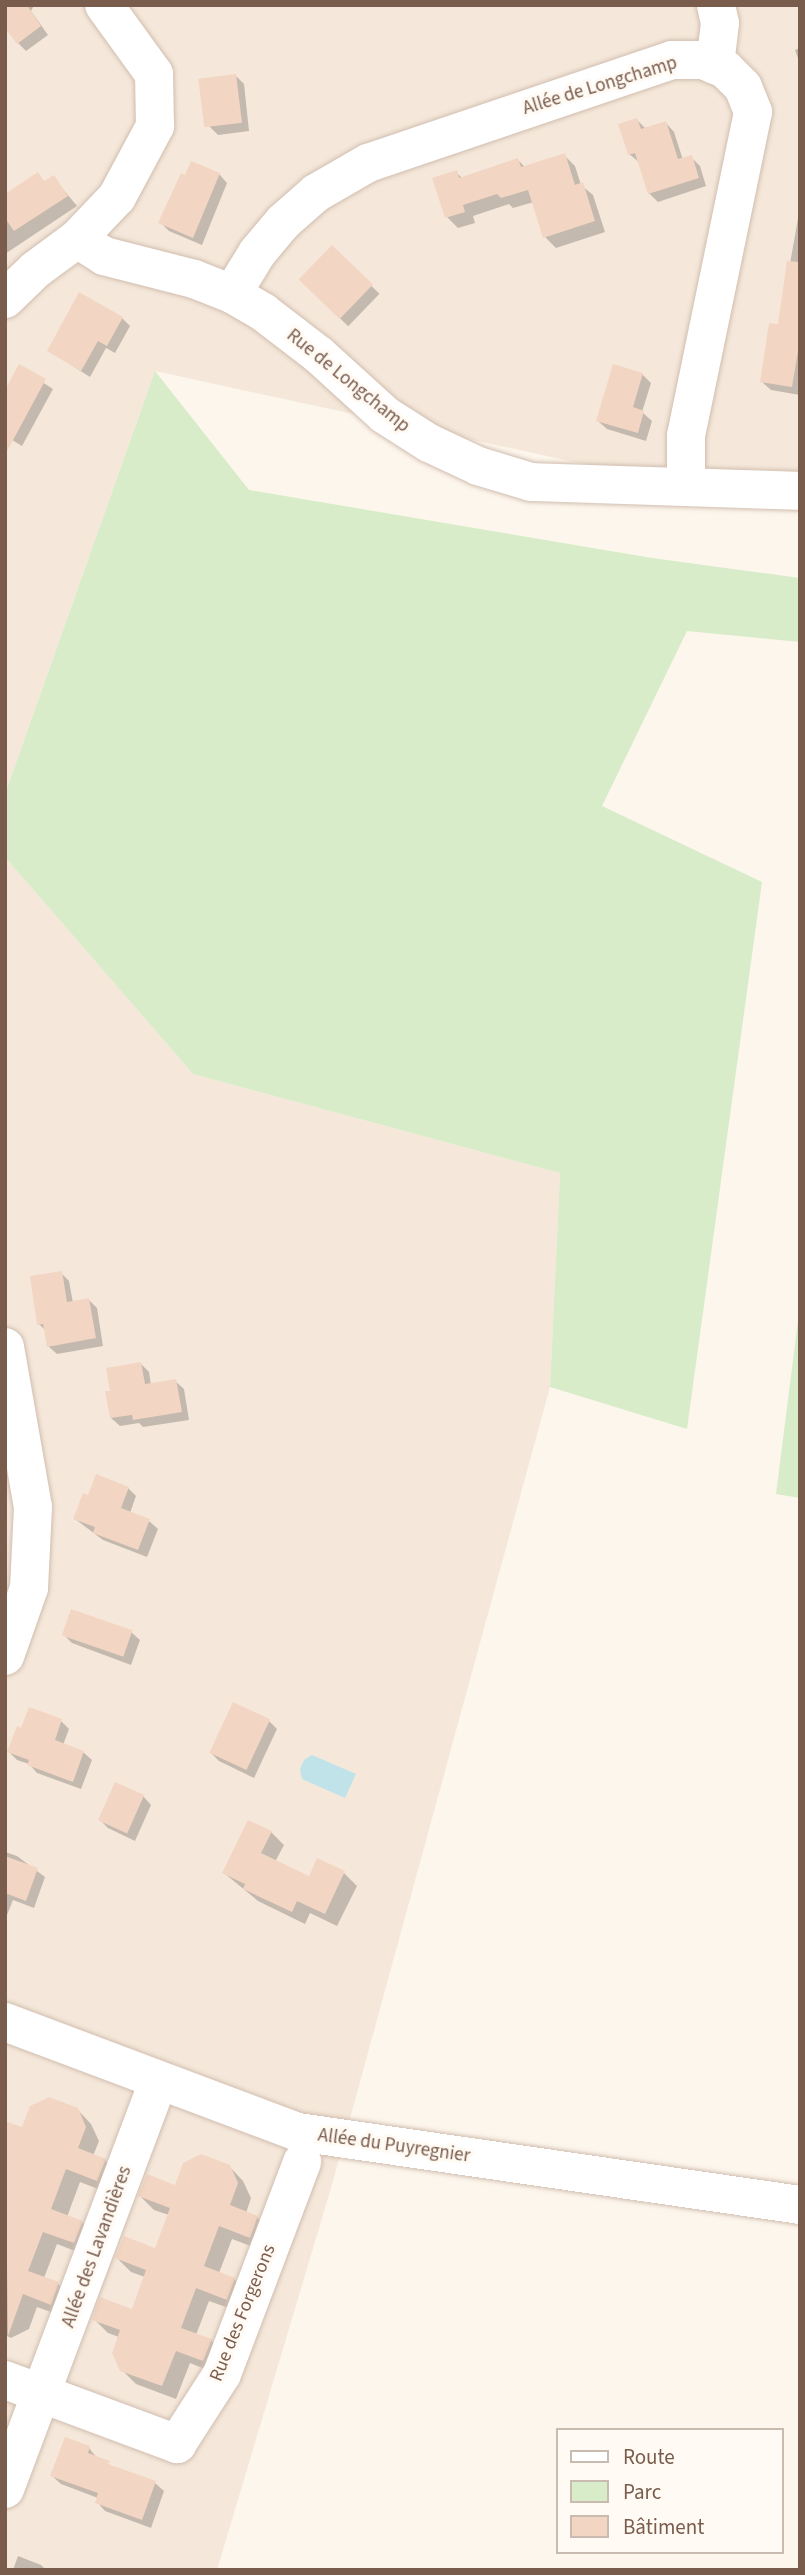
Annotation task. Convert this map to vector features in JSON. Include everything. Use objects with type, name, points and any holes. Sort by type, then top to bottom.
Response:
[{"type":"street","points":[[5,299],[35,270],[77,239],[117,197],[155,126],[154,74],[104,5]]},
{"type":"street","points":[[715,65],[720,23],[716,5]]},
{"type":"street","name":"Allée de Longchamp","points":[[232,294],[257,253],[283,222],[316,193],[369,163],[672,60],[703,60],[725,69],[743,87],[753,112],[686,436],[686,486]]},
{"type":"street","name":"Rue de Longchamp","points":[[77,239],[104,256],[194,279],[232,294],[263,312],[319,355],[385,415],[429,443],[478,466],[531,482],[800,491]]},
{"type":"street","points":[[5,1347],[33,1507],[29,1588],[6,1650]]},
{"type":"street","name":"Allée du Puyregnier","points":[[5,2022],[298,2132],[800,2204]]},
{"type":"street","name":"Allée des Lavandières","points":[[5,2489],[152,2098]]},
{"type":"street","name":"Rue des Forgerons","points":[[5,2381],[177,2444],[222,2374],[302,2162]]},
{"type":"shaded area","points":[[5,5],[800,5],[800,511],[155,371],[5,794]]},
{"type":"shaded area","points":[[5,857],[193,1074],[560,1173],[550,1387],[331,2188],[217,2570],[5,2570]]},
{"type":"green space","points":[[155,371],[249,490],[652,558],[800,578],[800,642],[687,631],[602,806],[762,882],[687,1429],[550,1387],[560,1173],[193,1074],[5,857],[5,794]]},
{"type":"green space","points":[[800,1305],[800,1498],[776,1494]]},
{"type":"water","points":[[312,1755],[356,1774],[345,1798],[302,1779],[300,1769],[304,1760]]},
{"type":"building","points":[[5,5],[27,5],[41,26],[17,44],[5,28]]},
{"type":"building","points":[[236,74],[242,123],[204,127],[198,79]]},
{"type":"building","points":[[637,118],[641,129],[666,121],[678,159],[692,155],[699,178],[648,194],[635,153],[628,155],[618,124]]},
{"type":"building","points":[[565,153],[575,185],[583,182],[595,221],[543,238],[528,190],[501,198],[497,194],[463,205],[465,212],[445,218],[432,178],[457,170],[459,178],[518,158],[521,167]]},
{"type":"building","points":[[191,161],[220,173],[193,238],[158,223],[181,173],[185,175]]},
{"type":"building","points":[[38,172],[44,181],[54,175],[68,196],[14,231],[5,218],[5,194]]},
{"type":"building","points":[[332,245],[373,285],[340,319],[299,280]]},
{"type":"building","points":[[787,261],[800,262],[800,339],[792,387],[760,382],[769,323],[778,324]]},
{"type":"building","points":[[79,292],[123,317],[107,346],[98,341],[81,371],[47,351]]},
{"type":"building","points":[[19,364],[46,379],[5,455],[5,390]]},
{"type":"building","points":[[613,364],[643,373],[633,407],[644,411],[638,433],[596,421]]},
{"type":"building","points":[[62,1271],[67,1302],[89,1298],[96,1338],[47,1347],[43,1324],[37,1325],[30,1276]]},
{"type":"building","points":[[141,1362],[145,1384],[176,1379],[182,1412],[133,1420],[132,1415],[110,1418],[105,1391],[110,1391],[106,1368]]},
{"type":"building","points":[[96,1474],[129,1487],[121,1508],[150,1519],[138,1550],[93,1533],[95,1527],[73,1519],[83,1493],[88,1495]]},
{"type":"building","points":[[71,1609],[132,1630],[123,1657],[62,1635]]},
{"type":"building","points":[[233,1702],[270,1719],[246,1770],[209,1753]]},
{"type":"building","points":[[29,1707],[62,1719],[55,1740],[84,1751],[73,1782],[27,1765],[29,1760],[7,1752],[17,1726],[21,1728]]},
{"type":"building","points":[[115,1782],[144,1795],[127,1833],[98,1820]]},
{"type":"building","points":[[248,1820],[272,1831],[261,1853],[309,1876],[317,1858],[345,1871],[325,1914],[297,1901],[292,1912],[243,1889],[245,1884],[222,1873]]},
{"type":"building","points":[[5,1856],[38,1868],[26,1901],[5,1893]]},
{"type":"building","points":[[49,2097],[78,2108],[86,2127],[78,2148],[106,2159],[97,2181],[66,2169],[51,2209],[83,2221],[74,2243],[43,2232],[28,2271],[59,2282],[51,2305],[23,2294],[8,2336],[5,2121],[22,2127],[30,2106]]},
{"type":"building","points":[[201,2154],[230,2165],[238,2183],[230,2205],[258,2216],[250,2238],[219,2226],[204,2266],[235,2278],[227,2300],[196,2288],[181,2328],[212,2339],[203,2361],[176,2351],[162,2386],[120,2371],[112,2353],[120,2330],[92,2320],[100,2297],[132,2309],[146,2270],[115,2258],[124,2236],[155,2248],[170,2208],[138,2196],[147,2174],[175,2185],[183,2163]]},
{"type":"building","points":[[65,2437],[90,2446],[88,2453],[110,2461],[108,2464],[156,2481],[142,2520],[95,2503],[98,2493],[50,2476]]}]
